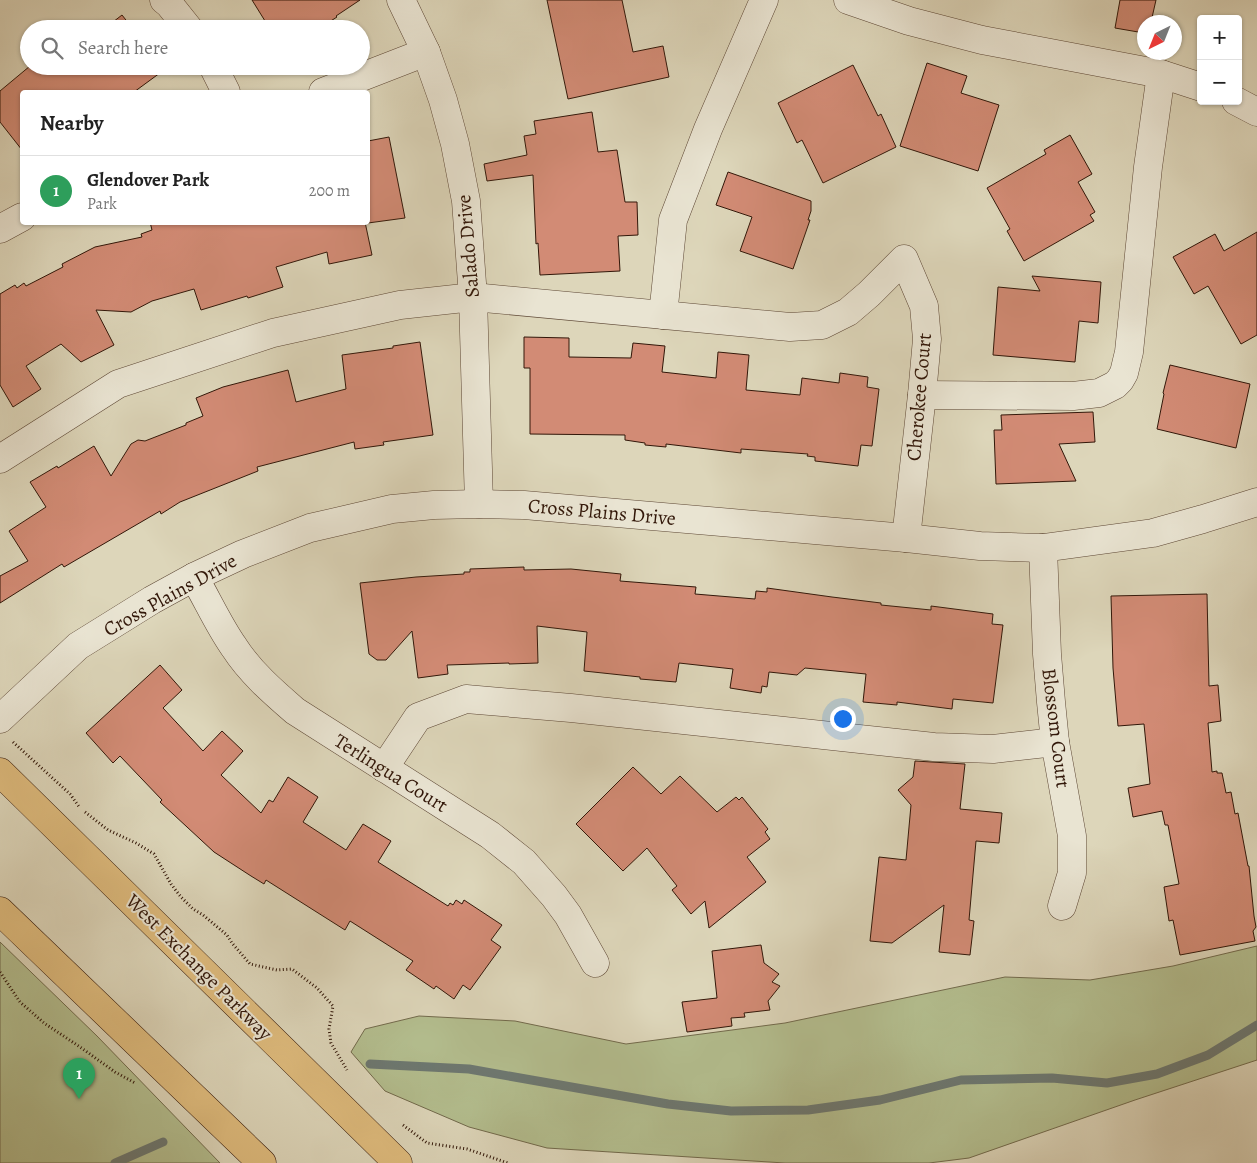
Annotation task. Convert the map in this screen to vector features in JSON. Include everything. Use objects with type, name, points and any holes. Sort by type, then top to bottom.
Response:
[{"type":"main road","name":"West Exchange Parkway","points":[[0,772],[398,1163]]},
{"type":"main road","points":[[0,911],[262,1163]]},
{"type":"street","points":[[164,0],[182,20]]},
{"type":"street","name":"Salado Drive","points":[[400,0],[426,52],[443,100],[457,154],[466,201],[473,297],[479,504]]},
{"type":"street","points":[[0,459],[118,384],[273,333],[400,305],[473,297],[663,315],[673,220],[708,129],[764,0]]},
{"type":"street","points":[[848,0],[909,21],[982,40],[1160,74],[1197,86]]},
{"type":"street","points":[[370,74],[426,52]]},
{"type":"street","points":[[922,395],[1073,396],[1099,393],[1115,385],[1120,380],[1124,373],[1129,352],[1148,167],[1160,74]]},
{"type":"street","points":[[218,75],[225,90]]},
{"type":"street","points":[[328,90],[367,75]]},
{"type":"street","points":[[1242,104],[1257,112]]},
{"type":"street","points":[[0,228],[20,218]]},
{"type":"street","name":"Cherokee Court","points":[[663,315],[790,327],[822,325],[848,312],[904,259],[924,306],[927,339],[906,538]]},
{"type":"street","name":"Cross Plains Drive","points":[[6,731],[78,646],[152,600],[194,577],[243,554],[310,528],[392,509],[434,505],[524,505],[980,546],[1044,548],[1153,533],[1257,502]]},
{"type":"street","name":"Blossom Court","points":[[1044,548],[1050,702],[1055,742],[1072,836],[1072,873],[1062,906]]},
{"type":"street","name":"Terlingua Court","points":[[194,577],[234,647],[253,672],[295,711],[490,835],[524,862],[568,915],[595,963]]},
{"type":"street","points":[[384,768],[418,717],[466,699],[571,708],[934,746],[993,749],[1055,742]]},
{"type":"path","points":[[6,731],[70,794],[82,810],[108,830],[154,854],[171,884],[181,897],[193,909],[227,935],[250,964],[277,970],[292,969],[317,988],[333,1006],[329,1029],[331,1043],[349,1074]]},
{"type":"path","points":[[0,972],[20,1002],[44,1023],[115,1072],[140,1086]]},
{"type":"path","points":[[399,1122],[427,1144],[467,1149],[508,1163]]},
{"type":"green space","points":[[0,942],[97,1036],[220,1163],[0,1163]]},
{"type":"green space","points":[[1257,946],[1257,1060],[969,1158],[929,1163],[785,1163],[547,1148],[469,1127],[385,1091],[351,1052],[365,1029],[419,1016],[515,1021],[626,1044],[785,1023],[1005,977],[1090,980],[1173,966]]},
{"type":"building","points":[[252,0],[360,0],[332,20],[264,20]]},
{"type":"building","points":[[547,0],[622,0],[633,52],[663,46],[669,77],[568,99]]},
{"type":"building","points":[[1120,0],[1156,0],[1153,15],[1137,15],[1137,32],[1115,28]]},
{"type":"building","points":[[122,15],[126,20],[116,20]]},
{"type":"building","points":[[927,63],[967,76],[961,93],[999,105],[978,171],[900,146]]},
{"type":"building","points":[[853,65],[878,116],[881,114],[896,147],[823,183],[802,140],[797,143],[778,103]]},
{"type":"building","points":[[20,74],[157,75],[137,90],[20,90],[20,147],[0,122],[0,91]]},
{"type":"building","points":[[592,112],[598,152],[617,150],[625,202],[637,202],[638,235],[618,236],[620,271],[540,275],[538,243],[536,244],[533,175],[487,181],[484,164],[527,155],[524,136],[536,134],[534,121]]},
{"type":"building","points":[[1070,135],[1092,174],[1078,182],[1095,212],[1090,215],[1094,221],[1024,261],[1007,231],[1010,229],[987,188],[1046,154],[1044,150]]},
{"type":"building","points":[[389,137],[405,218],[370,223],[370,141]]},
{"type":"building","points":[[728,172],[811,201],[811,211],[808,220],[810,220],[793,269],[740,251],[752,217],[716,205]]},
{"type":"building","points":[[151,225],[366,225],[372,255],[329,264],[327,252],[276,267],[283,287],[201,310],[194,289],[152,301],[131,312],[96,310],[114,345],[81,362],[61,344],[26,366],[41,389],[13,407],[0,385],[0,294],[15,285],[17,288],[24,283],[26,286],[63,267],[62,264],[95,247],[142,237],[141,234],[152,230]]},
{"type":"building","points":[[1257,232],[1257,335],[1241,344],[1208,286],[1194,294],[1173,257],[1215,234],[1224,251]]},
{"type":"building","points":[[1032,276],[1101,282],[1098,323],[1079,321],[1075,362],[993,355],[998,287],[1040,291]]},
{"type":"building","points":[[524,337],[569,338],[569,357],[631,358],[633,343],[665,346],[662,372],[716,378],[718,352],[749,355],[746,390],[800,395],[802,378],[839,383],[840,373],[868,377],[867,387],[879,389],[872,446],[861,445],[858,466],[815,461],[815,457],[807,456],[808,454],[741,449],[741,453],[666,444],[666,447],[645,445],[645,443],[625,440],[625,435],[530,434],[530,368],[524,368]]},
{"type":"building","points":[[420,342],[433,435],[383,442],[384,445],[355,449],[354,442],[257,467],[258,471],[180,502],[161,514],[160,511],[64,567],[62,564],[0,603],[0,576],[28,561],[9,531],[46,507],[30,482],[57,466],[58,468],[94,446],[111,476],[131,444],[138,440],[145,441],[186,425],[186,423],[203,416],[196,398],[223,387],[288,370],[296,402],[346,389],[342,355]]},
{"type":"building","points":[[1170,365],[1250,384],[1236,448],[1157,429]]},
{"type":"building","points":[[1093,412],[1095,442],[1059,444],[1076,481],[996,484],[994,430],[1002,430],[1001,415]]},
{"type":"building","points":[[524,567],[524,570],[571,569],[621,574],[620,581],[696,587],[695,594],[755,599],[756,591],[767,592],[767,588],[881,603],[881,605],[931,610],[931,606],[993,614],[992,624],[1003,625],[993,703],[953,699],[952,709],[897,702],[897,705],[863,702],[866,674],[805,668],[797,675],[769,672],[767,687],[762,686],[761,693],[730,688],[733,669],[679,663],[676,682],[584,671],[587,632],[537,626],[538,663],[447,665],[448,674],[418,678],[412,631],[386,660],[377,660],[369,654],[360,583],[464,574],[464,572],[470,572],[470,569]]},
{"type":"building","points":[[1207,594],[1209,686],[1218,685],[1221,721],[1208,723],[1212,772],[1222,773],[1226,793],[1231,792],[1235,814],[1238,813],[1249,866],[1256,927],[1253,931],[1255,941],[1180,955],[1173,920],[1169,921],[1164,887],[1179,884],[1168,825],[1165,825],[1162,811],[1133,817],[1128,788],[1150,784],[1144,724],[1118,726],[1113,668],[1111,596]]},
{"type":"building","points":[[160,665],[182,690],[163,708],[203,751],[222,731],[243,751],[221,775],[261,813],[269,800],[273,802],[288,777],[318,797],[303,822],[346,850],[363,824],[391,841],[378,862],[448,906],[450,903],[453,905],[456,900],[462,904],[464,900],[502,925],[491,940],[501,947],[470,990],[463,985],[454,999],[436,986],[434,989],[406,970],[413,961],[350,921],[345,930],[266,880],[264,884],[251,876],[214,852],[160,802],[162,800],[120,756],[113,763],[86,733]]},
{"type":"building","points":[[915,761],[965,764],[960,809],[1002,813],[999,843],[976,841],[969,920],[974,921],[970,955],[939,952],[944,905],[892,943],[870,941],[879,857],[906,860],[911,805],[898,790],[913,777]]},
{"type":"building","points":[[633,767],[661,794],[680,776],[717,812],[736,797],[739,800],[742,797],[768,829],[765,832],[770,839],[747,857],[766,882],[709,928],[705,901],[691,914],[672,890],[677,886],[647,848],[623,871],[576,824]]},
{"type":"building","points":[[761,945],[764,963],[779,974],[772,982],[780,986],[768,1001],[770,1010],[744,1013],[745,1017],[731,1018],[732,1026],[687,1032],[682,1002],[717,998],[712,951]]},
{"type":"waterway","points":[[370,1064],[469,1069],[668,1104],[731,1111],[808,1110],[880,1100],[961,1080],[1052,1078],[1107,1083],[1157,1074],[1208,1055],[1257,1025]]},
{"type":"waterway","points":[[115,1163],[163,1142]]},
{"type":"place","name":"Glendover Park","points":[[79,1099]]}]
